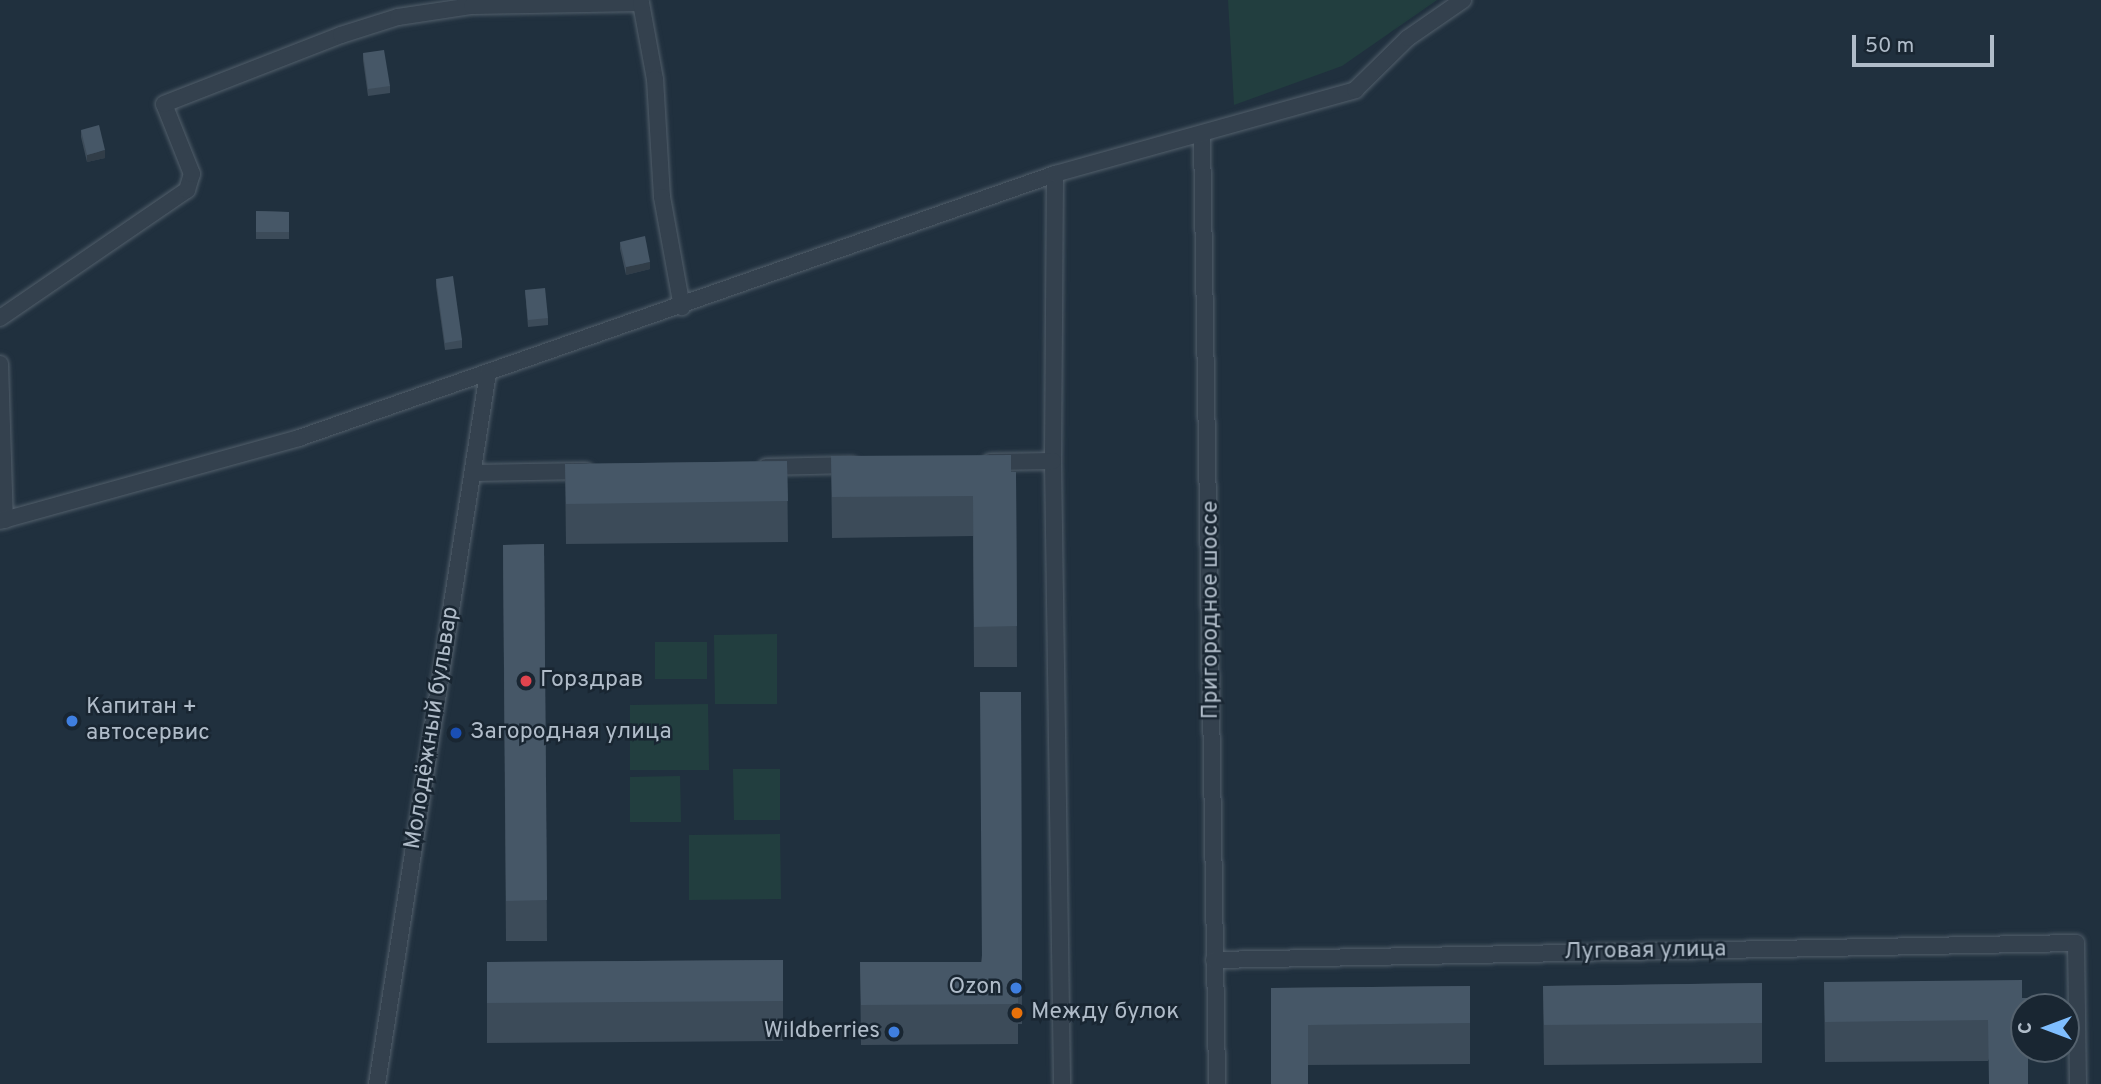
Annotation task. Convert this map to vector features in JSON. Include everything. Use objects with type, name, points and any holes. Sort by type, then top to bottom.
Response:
[{"type":"street","points":[[0,364],[2,521],[299,438],[682,307],[1055,174],[1202,136],[1355,90],[1408,38],[1463,0]]},
{"type":"street","points":[[0,318],[187,190],[192,174],[164,104],[341,35],[398,17],[472,6],[641,3],[655,79],[662,197],[682,307]]},
{"type":"street","name":"Пригородное шоссе","points":[[1202,136],[1217,1084]]},
{"type":"street","points":[[1055,174],[1053,461],[1062,1084]]},
{"type":"street","name":"Молодёжный бульвар","points":[[377,1084],[488,373]]},
{"type":"street","points":[[966,463],[1053,461]]},
{"type":"street","points":[[751,467],[873,465]]},
{"type":"street","points":[[473,473],[598,471]]},
{"type":"street","name":"Луговая улица","points":[[1214,960],[2076,943],[2078,1084]]},
{"type":"green space","points":[[1228,0],[1437,0],[1342,66],[1234,105]]},
{"type":"green space","points":[[777,634],[777,704],[715,704],[714,635]]},
{"type":"green space","points":[[655,642],[707,642],[707,679],[655,679]]},
{"type":"green space","points":[[708,704],[709,770],[630,770],[630,705]]},
{"type":"green space","points":[[733,769],[780,769],[780,820],[734,820]]},
{"type":"green space","points":[[680,776],[681,822],[630,822],[630,777]]},
{"type":"green space","points":[[780,834],[781,899],[689,900],[689,835]]},
{"type":"building","points":[[384,50],[390,86],[368,89],[363,53]]},
{"type":"building","points":[[99,125],[105,150],[87,155],[81,130]]},
{"type":"building","points":[[256,211],[289,212],[289,232],[256,232]]},
{"type":"building","points":[[645,236],[650,262],[626,267],[620,242]]},
{"type":"building","points":[[453,276],[462,340],[445,343],[436,279]]},
{"type":"building","points":[[545,288],[548,318],[528,320],[525,290]]},
{"type":"building","points":[[1011,455],[1011,472],[1016,472],[1017,626],[974,627],[973,496],[832,497],[831,456]]},
{"type":"building","points":[[787,461],[788,501],[566,504],[565,464]]},
{"type":"building","points":[[544,544],[547,900],[506,901],[503,545]]},
{"type":"building","points":[[980,692],[1021,692],[1022,984],[1018,984],[1018,1004],[861,1005],[860,962],[982,962]]},
{"type":"building","points":[[783,960],[783,1001],[487,1003],[487,962]]},
{"type":"building","points":[[2022,980],[2022,993],[2010,993],[2010,1063],[2028,1063],[2028,1084],[1989,1084],[1988,1020],[1825,1022],[1824,982]]},
{"type":"building","points":[[1762,983],[1762,1023],[1544,1025],[1543,986]]},
{"type":"building","points":[[1470,986],[1470,1023],[1308,1025],[1308,1084],[1271,1084],[1271,988]]},
{"type":"place","name":"Горздрав","points":[[526,681]]},
{"type":"place","name":"Капитан + автосервис","points":[[72,721]]},
{"type":"place","name":"Загородная улица","points":[[456,733]]},
{"type":"place","name":"Ozon","points":[[1016,988]]},
{"type":"place","name":"Между булок","points":[[1017,1013]]},
{"type":"place","name":"Wildberries","points":[[894,1032]]}]
